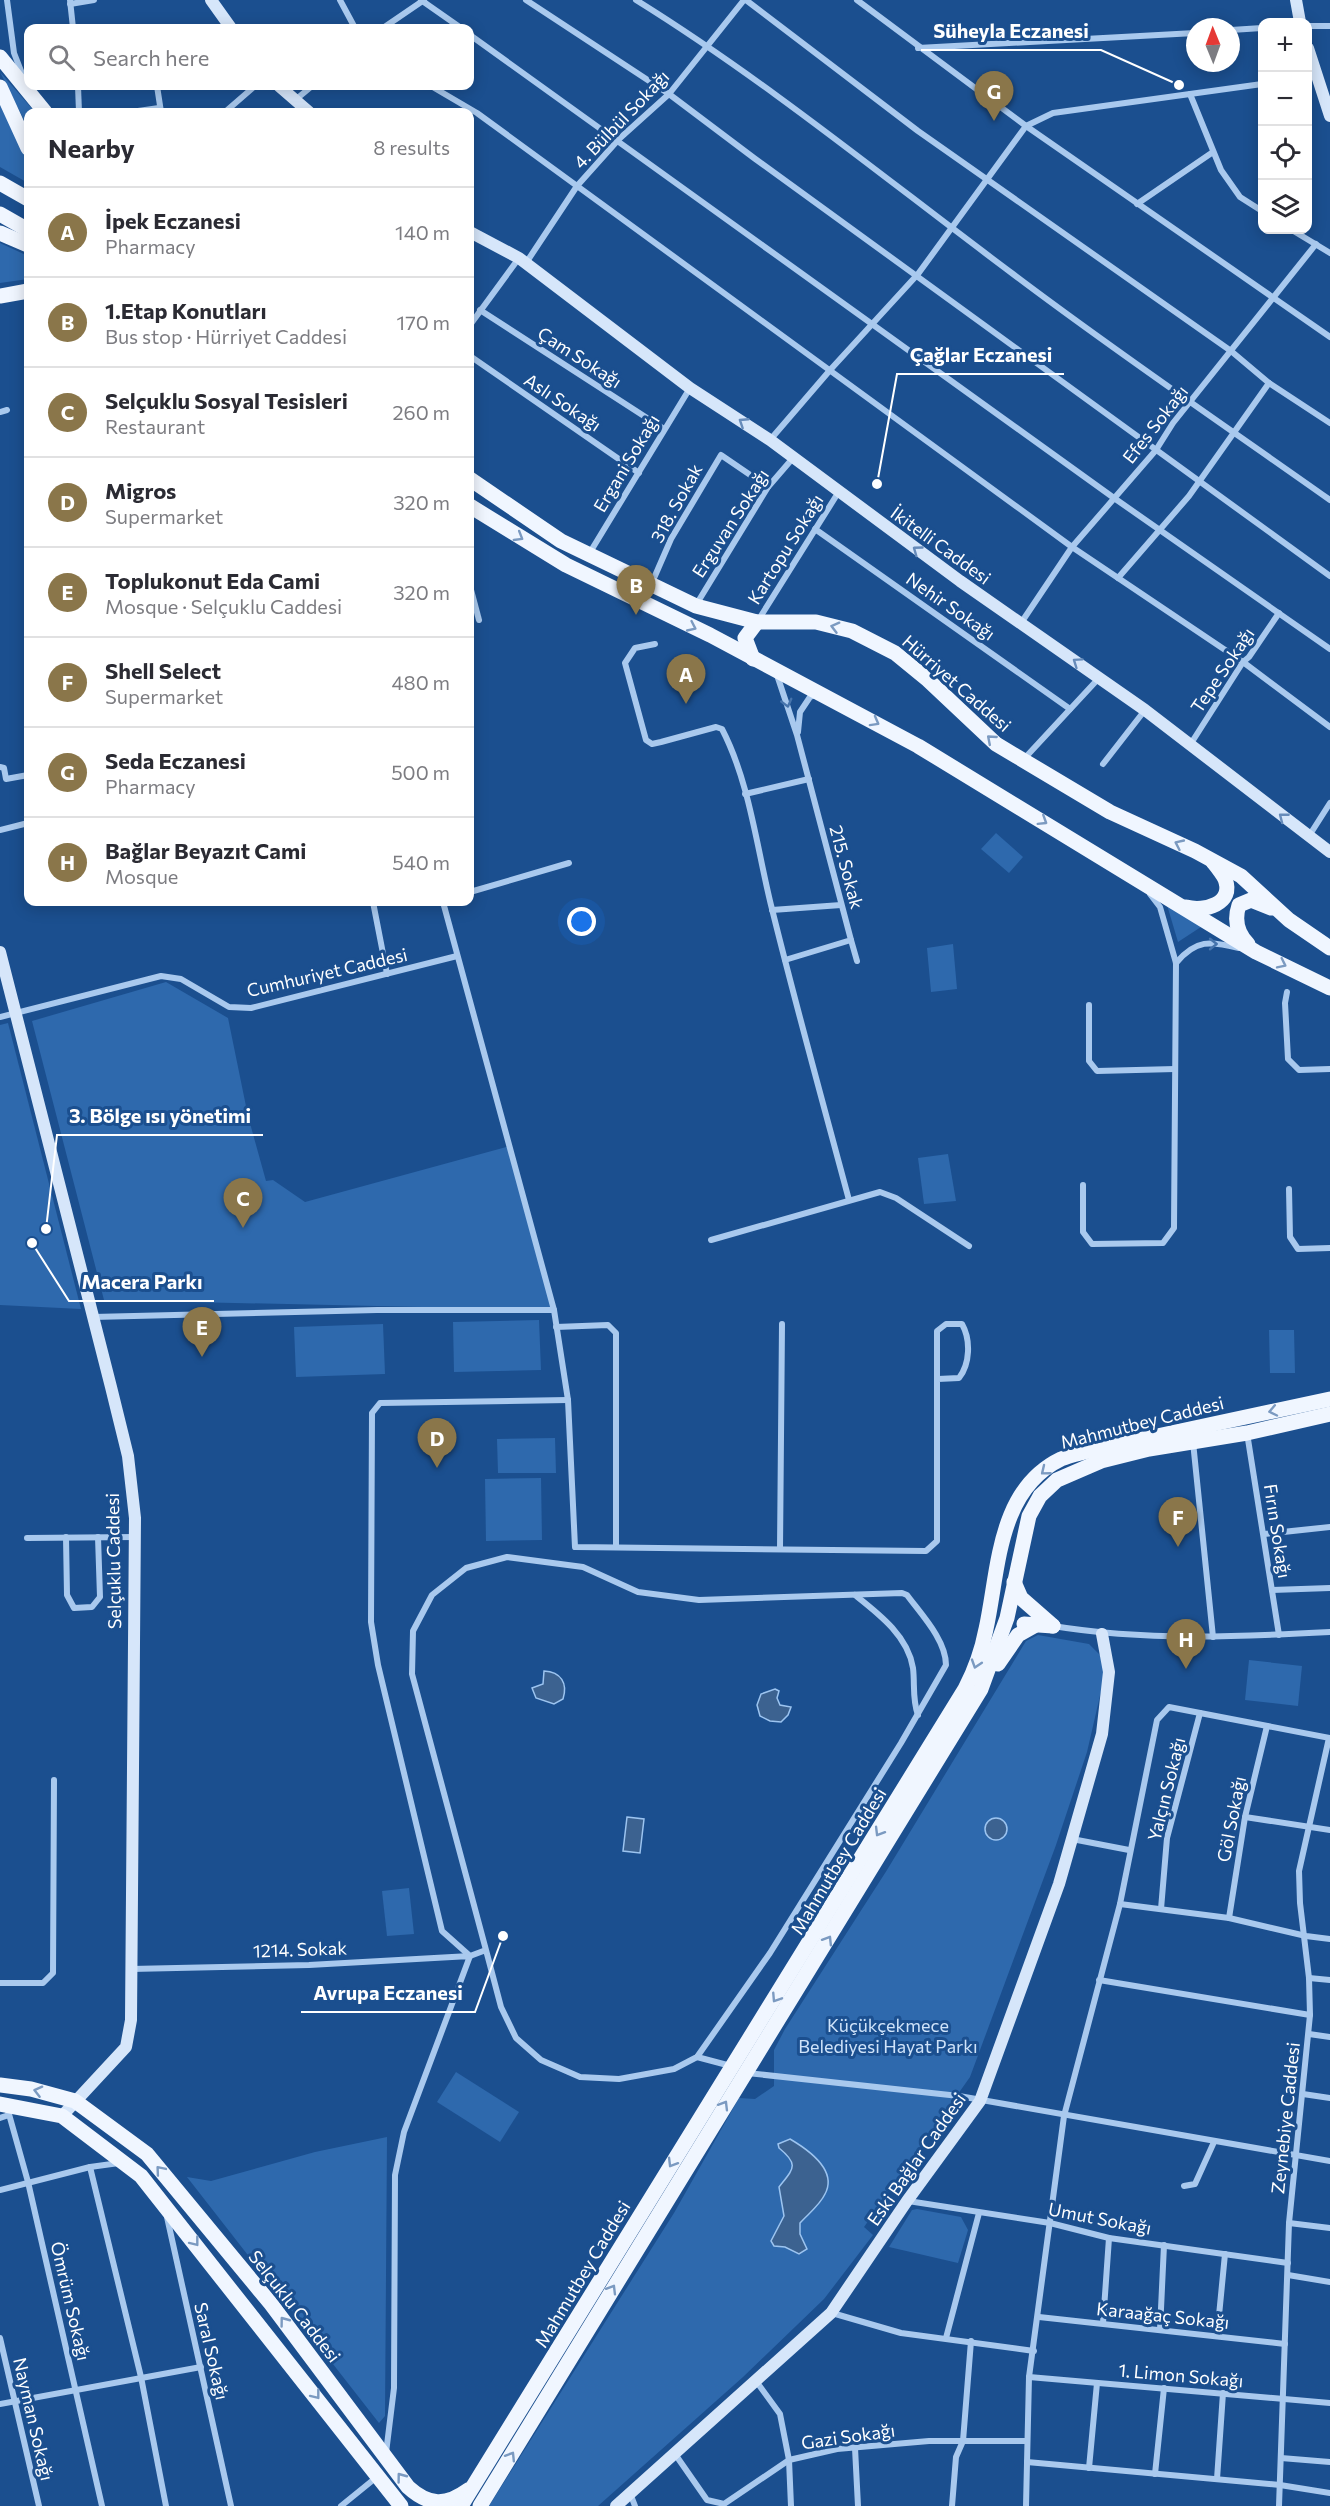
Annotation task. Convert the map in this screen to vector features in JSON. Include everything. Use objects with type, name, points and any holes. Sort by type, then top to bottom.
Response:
[{"type":"main road","points":[[211,0],[228,24]]},
{"type":"main road","points":[[1296,0],[1299,18]]},
{"type":"main road","points":[[0,57],[24,84]]},
{"type":"main road","points":[[1312,61],[1330,116]]},
{"type":"main road","points":[[0,87],[24,139]]},
{"type":"main road","points":[[29,90],[42,108]]},
{"type":"main road","points":[[283,90],[304,108]]},
{"type":"main road","points":[[0,183],[24,197]]},
{"type":"main road","points":[[0,214],[24,228]]},
{"type":"main road","points":[[0,233],[24,243]]},
{"type":"main road","name":"İkitelli Caddesi","points":[[474,234],[522,261],[690,388],[770,440],[838,493],[1145,710],[1330,852]]},
{"type":"main road","points":[[0,296],[24,292]]},
{"type":"main road","name":"Hürriyet Caddesi","points":[[474,482],[525,518],[588,554],[696,606],[757,622],[816,622],[852,631],[895,653],[928,680],[996,744],[1110,812],[1212,860],[1240,876],[1289,920],[1330,948]]},
{"type":"main road","points":[[474,508],[566,565],[775,672],[824,694],[1029,812],[1256,952],[1328,988]]},
{"type":"main road","points":[[753,659],[745,638],[757,622]]},
{"type":"main road","points":[[1178,905],[1195,910],[1207,908],[1222,900],[1227,890],[1225,879],[1212,860]]},
{"type":"main road","points":[[1256,952],[1241,937],[1236,914],[1239,905],[1251,900],[1289,920]]},
{"type":"main road","name":"Selçuklu Caddesi","points":[[0,952],[128,1456],[135,1537],[131,2019],[126,2047],[62,2116]]},
{"type":"main road","name":"Mahmutbey Caddesi","points":[[480,2506],[965,1689],[981,1648],[1001,1541],[1013,1509],[1024,1490],[1061,1459],[1092,1450],[1330,1399]]},
{"type":"main road","name":"Mahmutbey Caddesi","points":[[461,2506],[738,2070],[875,1864],[985,1679],[1008,1614],[1029,1516],[1040,1496],[1057,1480],[1101,1461],[1247,1433],[1330,1414]]},
{"type":"main road","points":[[1014,1582],[1021,1598],[1053,1626]]},
{"type":"main road","points":[[989,1607],[1034,1626],[1053,1626]]},
{"type":"main road","points":[[1008,1614],[1053,1626]]},
{"type":"main road","points":[[985,1679],[1018,1635],[1034,1626]]},
{"type":"main road","name":"Eski Bağlar Caddesi","points":[[616,2506],[831,2313],[907,2201],[980,2101],[1059,1884],[1102,1734],[1109,1672],[1102,1634]]},
{"type":"main road","name":"Selçuklu Caddesi","points":[[0,2085],[31,2089],[75,2101],[147,2154],[271,2304],[408,2487],[424,2502],[440,2505],[454,2501],[479,2477]]},
{"type":"main road","points":[[4,2110],[62,2116],[141,2176],[164,2202],[401,2506]]},
{"type":"street","points":[[7,0],[14,53],[24,79]]},
{"type":"street","points":[[73,24],[70,2],[94,0]]},
{"type":"street","points":[[340,0],[353,24]]},
{"type":"street","points":[[389,24],[422,0],[455,24]]},
{"type":"street","points":[[526,0],[669,94],[754,158],[918,274],[1197,482],[1330,576]]},
{"type":"street","points":[[636,0],[707,44],[784,99],[952,228],[1330,500]]},
{"type":"street","points":[[745,0],[918,131],[1231,351],[1269,383],[1330,423]]},
{"type":"street","name":"4. Bülbül Sokağı","points":[[474,319],[522,261],[577,186],[619,140],[669,94],[707,44],[745,0]]},
{"type":"street","points":[[857,0],[918,48],[1026,126],[1330,337]]},
{"type":"street","points":[[1312,26],[1330,26]]},
{"type":"street","points":[[1240,29],[1258,28]]},
{"type":"street","points":[[918,48],[1186,33]]},
{"type":"street","points":[[474,38],[1114,498],[1330,649]]},
{"type":"street","points":[[770,440],[918,274],[1026,126],[1053,113],[1258,85]]},
{"type":"street","points":[[78,90],[79,108]]},
{"type":"street","points":[[158,90],[160,108]]},
{"type":"street","points":[[230,108],[250,90]]},
{"type":"street","points":[[294,101],[307,90]]},
{"type":"street","points":[[439,90],[469,108]]},
{"type":"street","points":[[1190,94],[1221,170],[1240,197],[1258,208]]},
{"type":"street","points":[[474,111],[831,369],[1072,547],[1243,662],[1330,727]]},
{"type":"street","points":[[1137,204],[1213,152]]},
{"type":"street","points":[[1299,234],[1330,253]]},
{"type":"street","name":"Efes Sokağı","points":[[1021,624],[1072,547],[1156,450],[1191,400],[1316,244]]},
{"type":"street","name":"Çam Sokağı","points":[[480,310],[664,429]]},
{"type":"street","name":"Aslı Sokağı","points":[[474,359],[639,472]]},
{"type":"street","points":[[1118,578],[1188,496],[1269,383]]},
{"type":"street","name":"Ergani Sokağı","points":[[588,554],[690,388]]},
{"type":"street","name":"318. Sokak","points":[[651,586],[671,539],[721,455],[768,487]]},
{"type":"street","name":"Erguvan Sokağı","points":[[696,606],[768,487],[793,458]]},
{"type":"street","name":"Kartopu Sokağı","points":[[757,622],[838,493]]},
{"type":"street","name":"Nehir Sokağı","points":[[815,529],[1070,709]]},
{"type":"street","points":[[474,600],[480,620]]},
{"type":"street","name":"Tepe Sokağı","points":[[1190,745],[1243,662],[1249,657],[1279,613]]},
{"type":"street","points":[[655,644],[634,648],[625,663],[646,740],[652,744],[708,728],[722,729],[745,794],[772,910],[849,1200]]},
{"type":"street","name":"215. Sokak","points":[[775,672],[781,680],[797,735],[857,961]]},
{"type":"street","points":[[1023,760],[1099,678]]},
{"type":"street","points":[[797,735],[800,712],[805,702],[810,697],[824,694]]},
{"type":"street","points":[[1103,764],[1145,710]]},
{"type":"street","points":[[0,768],[4,768],[6,779],[24,776]]},
{"type":"street","points":[[745,794],[808,779]]},
{"type":"street","points":[[1308,837],[1330,803]]},
{"type":"street","points":[[0,830],[24,824]]},
{"type":"street","points":[[474,891],[569,863]]},
{"type":"street","points":[[1083,1185],[1083,1232],[1092,1244],[1163,1243],[1174,1228],[1176,963],[1160,907],[1143,884]]},
{"type":"street","points":[[772,910],[841,905]]},
{"type":"street","points":[[373,906],[387,974]]},
{"type":"street","points":[[444,906],[554,1310],[568,1400],[575,1547],[926,1551],[937,1541],[937,1331],[946,1324],[962,1324],[968,1333],[966,1369],[958,1378],[938,1379]]},
{"type":"street","points":[[785,960],[851,940]]},
{"type":"street","points":[[1176,963],[1185,952],[1196,945],[1214,942],[1256,952]]},
{"type":"street","name":"Cumhuriyet Caddesi","points":[[0,1017],[160,976],[182,979],[229,1007],[251,1008],[457,956]]},
{"type":"street","points":[[1287,992],[1285,1003],[1288,1059],[1299,1070],[1330,1069]]},
{"type":"street","points":[[1089,1005],[1089,1061],[1097,1071],[1175,1069]]},
{"type":"street","points":[[1289,1190],[1290,1238],[1298,1249],[1330,1248]]},
{"type":"street","points":[[711,1240],[879,1192],[896,1198],[969,1246]]},
{"type":"street","points":[[93,1317],[377,1310],[554,1310]]},
{"type":"street","points":[[780,1549],[782,1324]]},
{"type":"street","points":[[556,1327],[608,1325],[616,1333],[616,1547]]},
{"type":"street","points":[[385,2457],[394,2388],[395,2175],[404,2132],[470,1956],[442,1931],[378,1665],[371,1622],[372,1413],[380,1403],[568,1400]]},
{"type":"street","name":"Fırın Sokağı","points":[[1247,1433],[1279,1635]]},
{"type":"street","points":[[1193,1442],[1213,1637]]},
{"type":"street","points":[[1264,1534],[1330,1527]]},
{"type":"street","points":[[66,1538],[67,1595],[74,1608],[92,1607],[100,1598],[98,1537]]},
{"type":"street","points":[[27,1538],[135,1537]]},
{"type":"street","points":[[507,1557],[583,1567],[638,1592],[699,1600],[891,1593],[907,1595],[946,1653],[946,1665],[918,1715],[770,1953],[697,2057],[674,2069],[619,2079],[580,2077],[541,2060],[516,2038],[501,2007],[412,1674],[413,1631],[432,1595],[466,1568],[507,1557]]},
{"type":"street","points":[[1272,1590],[1330,1588]]},
{"type":"street","points":[[855,1595],[880,1614],[905,1645],[913,1669],[918,1715]]},
{"type":"street","points":[[1053,1626],[1102,1634],[1213,1637],[1330,1632]]},
{"type":"street","points":[[1026,2506],[1029,2377],[1039,2317],[1064,2116],[1120,1904],[1156,1720],[1169,1707],[1329,1738]]},
{"type":"street","name":"Yalçın Sokağı","points":[[1161,1909],[1167,1838],[1200,1713]]},
{"type":"street","name":"Göl Sokağı","points":[[1228,1918],[1245,1817],[1267,1726]]},
{"type":"street","name":"Zeynebiye Caddesi","points":[[1279,2506],[1289,2223],[1310,2015],[1306,1936],[1300,1903],[1299,1871],[1329,1738]]},
{"type":"street","points":[[0,1983],[43,1983],[53,1973],[54,1780]]},
{"type":"street","points":[[1245,1817],[1330,1830]]},
{"type":"street","points":[[1072,1839],[1130,1850]]},
{"type":"street","points":[[1120,1904],[1228,1918],[1306,1936],[1330,1939]]},
{"type":"street","name":"1214. Sokak","points":[[131,1969],[309,1965],[470,1956],[486,1950]]},
{"type":"street","points":[[1309,1978],[1330,1980]]},
{"type":"street","points":[[1099,1980],[1310,2015]]},
{"type":"street","points":[[1309,2034],[1330,2037]]},
{"type":"street","points":[[697,2057],[738,2070],[959,2096],[1330,2161]]},
{"type":"street","points":[[1303,2094],[1330,2098]]},
{"type":"street","name":"Ömrüm Sokağı","points":[[4,2110],[28,2182],[102,2506]]},
{"type":"street","points":[[1184,2186],[1195,2184],[1214,2142]]},
{"type":"street","points":[[0,2190],[90,2167],[124,2163]]},
{"type":"street","points":[[90,2167],[141,2377],[166,2506]]},
{"type":"street","name":"Umut Sokağı","points":[[907,2201],[1050,2223],[1109,2238],[1288,2263]]},
{"type":"street","name":"Saral Sokağı","points":[[164,2202],[231,2506]]},
{"type":"street","points":[[946,2338],[979,2213]]},
{"type":"street","points":[[1289,2223],[1330,2228]]},
{"type":"street","points":[[1103,2323],[1109,2238]]},
{"type":"street","points":[[1160,2330],[1164,2245]]},
{"type":"street","points":[[1217,2336],[1225,2254]]},
{"type":"street","points":[[1288,2275],[1330,2283]]},
{"type":"street","points":[[831,2313],[901,2332],[1034,2351]]},
{"type":"street","name":"Karaağaç Sokağı","points":[[1039,2317],[1285,2344]]},
{"type":"street","name":"Nayman Sokağı","points":[[0,2338],[39,2506]]},
{"type":"street","points":[[952,2506],[956,2457],[963,2441],[971,2341]]},
{"type":"street","points":[[0,2404],[201,2367]]},
{"type":"street","name":"1. Limon Sokağı","points":[[1029,2377],[1330,2403]]},
{"type":"street","points":[[756,2381],[780,2414],[789,2460],[791,2506]]},
{"type":"street","points":[[1089,2468],[1097,2383]]},
{"type":"street","points":[[1155,2474],[1164,2388]]},
{"type":"street","points":[[1216,2479],[1223,2393]]},
{"type":"street","name":"Gazi Sokağı","points":[[675,2454],[708,2500],[724,2504],[789,2460],[855,2448],[963,2441],[1028,2441]]},
{"type":"street","points":[[855,2448],[858,2506]]},
{"type":"street","points":[[1281,2458],[1330,2462]]},
{"type":"street","points":[[1027,2462],[1280,2485],[1330,2493]]},
{"type":"street","points":[[341,2506],[378,2475]]},
{"type":"street","points":[[630,2493],[635,2506]]},
{"type":"green space","points":[[0,72],[32,108],[24,108],[24,120]]},
{"type":"green space","points":[[0,105],[24,153],[24,181],[0,167]]},
{"type":"green space","points":[[0,243],[24,254],[24,280],[0,283]]},
{"type":"green space","points":[[996,833],[1023,857],[1009,873],[981,849]]},
{"type":"green space","points":[[1167,905],[1204,925],[1178,942]]},
{"type":"green space","points":[[953,944],[957,989],[931,992],[927,948]]},
{"type":"green space","points":[[166,982],[228,1018],[248,1116],[266,1181],[273,1180],[305,1202],[510,1146],[554,1310],[104,1300],[32,1021]]},
{"type":"green space","points":[[8,1023],[81,1309],[0,1305],[0,1025]]},
{"type":"green space","points":[[948,1154],[956,1201],[924,1204],[918,1158]]},
{"type":"green space","points":[[539,1320],[541,1370],[454,1372],[453,1322]]},
{"type":"green space","points":[[383,1324],[385,1374],[296,1377],[294,1327]]},
{"type":"green space","points":[[1269,1330],[1294,1330],[1295,1373],[1270,1373]]},
{"type":"green space","points":[[555,1438],[556,1473],[498,1473],[497,1439]]},
{"type":"green space","points":[[541,1478],[542,1540],[486,1541],[485,1479]]},
{"type":"green space","name":"Küçükçekmece Belediyesi Hayat Parkı","points":[[1038,1635],[1089,1644],[1100,1655],[1105,1674],[1087,1752],[1056,1845],[970,2077],[864,2227],[873,2235],[824,2299],[743,2377],[598,2506],[489,2506],[674,2213],[739,2098],[755,2099],[774,2086],[774,2050],[785,2029],[887,1870],[1026,1641]]},
{"type":"green space","points":[[1249,1660],[1302,1666],[1298,1706],[1245,1700]]},
{"type":"green space","points":[[409,1888],[414,1934],[387,1936],[382,1891]]},
{"type":"green space","points":[[456,2072],[519,2112],[500,2142],[437,2102]]},
{"type":"green space","points":[[387,2137],[385,2416],[379,2423],[187,2177],[211,2181],[315,2152]]},
{"type":"green space","points":[[912,2210],[961,2217],[968,2230],[958,2263],[889,2247]]},
{"type":"shaded area","points":[[544,1671],[559,1676],[564,1683],[563,1699],[554,1704],[536,1698],[532,1688],[543,1684]]},
{"type":"shaded area","points":[[775,1689],[779,1691],[777,1698],[780,1705],[791,1707],[788,1715],[781,1722],[770,1721],[760,1716],[757,1705],[761,1694]]},
{"type":"shaded area","points":[[627,1817],[644,1819],[640,1853],[623,1851]]},
{"type":"shaded area","points":[[996,1818],[1004,1821],[1007,1829],[1004,1837],[996,1840],[988,1837],[985,1829],[988,1821]]},
{"type":"shaded area","points":[[790,2139],[819,2161],[827,2177],[828,2185],[823,2198],[800,2223],[800,2234],[807,2249],[799,2254],[785,2247],[774,2246],[771,2241],[784,2216],[779,2187],[792,2167],[790,2159],[778,2144]]},
{"type":"place","name":"Süheyla Eczanesi","points":[[1179,85]]},
{"type":"place","name":"Seda Eczanesi","points":[[994,121]]},
{"type":"place","name":"Çağlar Eczanesi","points":[[877,484]]},
{"type":"place","name":"1.Etap Konutları","points":[[636,615]]},
{"type":"place","name":"İpek Eczanesi","points":[[686,704]]},
{"type":"place","name":"Selçuklu Sosyal Tesisleri","points":[[243,1228]]},
{"type":"place","name":"3. Bölge ısı yönetimi","points":[[46,1229]]},
{"type":"place","name":"Macera Parkı","points":[[32,1243]]},
{"type":"place","name":"Toplukonut Eda Cami","points":[[202,1357]]},
{"type":"place","name":"Migros","points":[[437,1468]]},
{"type":"place","name":"Shell Select","points":[[1178,1547]]},
{"type":"place","name":"Bağlar Beyazıt Cami","points":[[1186,1669]]},
{"type":"place","name":"Avrupa Eczanesi","points":[[503,1936]]}]
